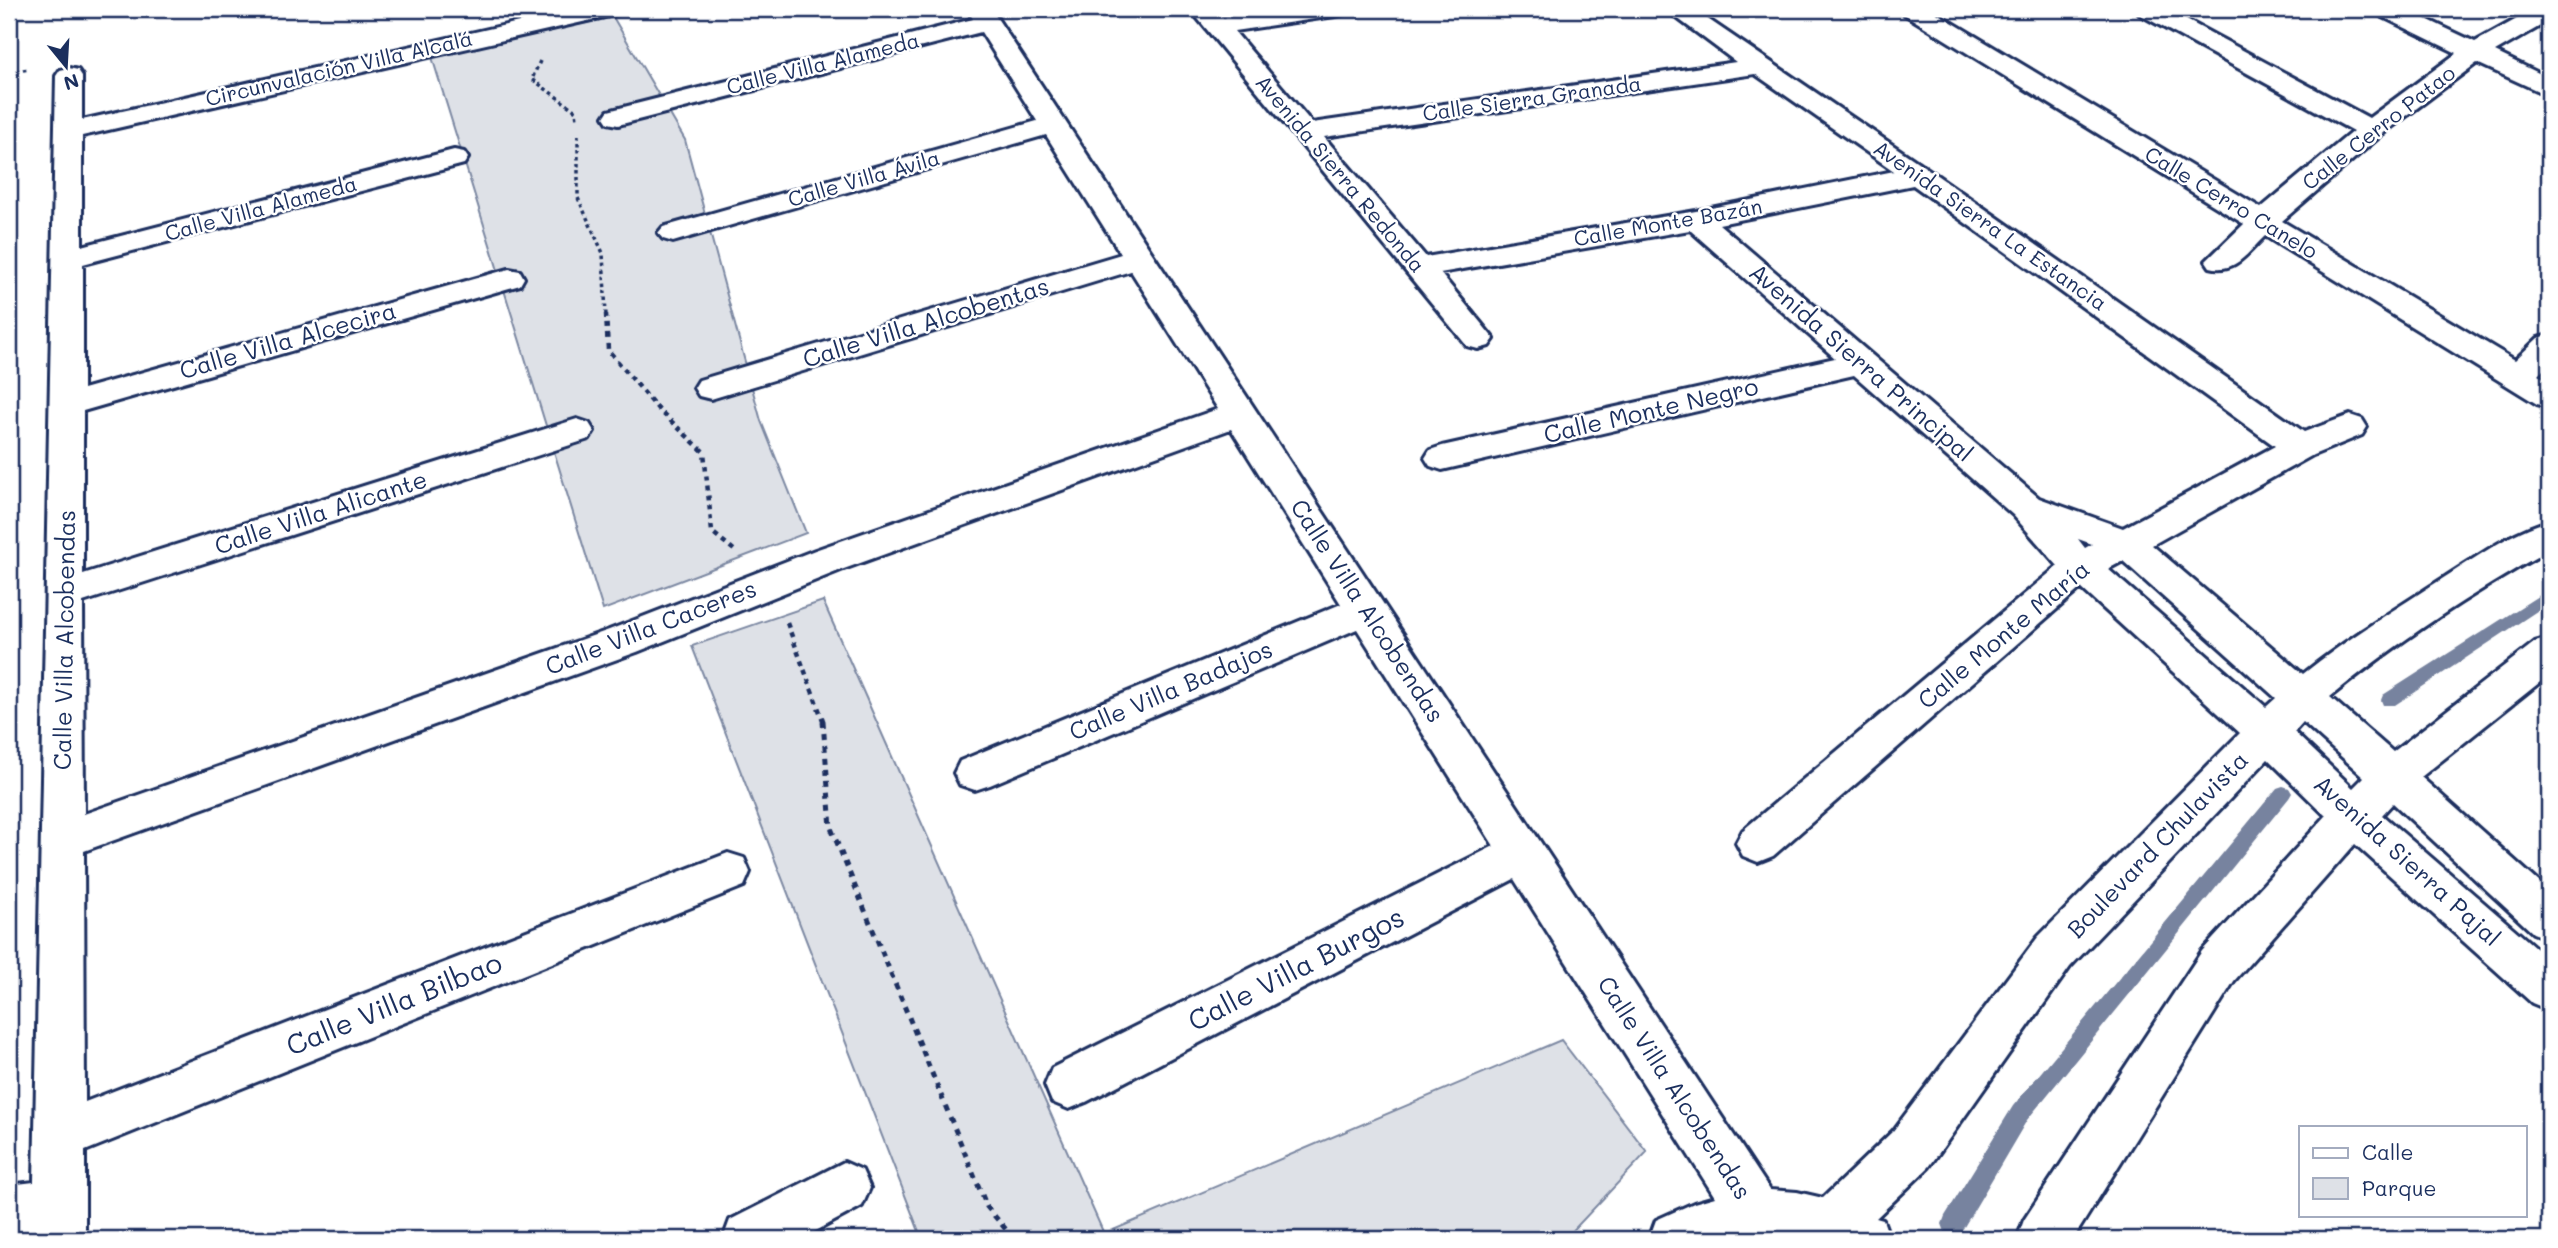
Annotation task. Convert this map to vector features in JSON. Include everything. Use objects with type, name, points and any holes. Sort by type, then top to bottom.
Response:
[{"type":"street","name":"Circunvalación Villa Alcalá","points":[[69,131],[609,9]]},
{"type":"street","points":[[1209,17],[1335,9]]},
{"type":"street","name":"Avenida Sierra La Estancia","points":[[1676,9],[1918,175],[2301,447]]},
{"type":"street","name":"Calle Cerro Canelo","points":[[1913,9],[2549,396]]},
{"type":"street","points":[[2148,9],[2371,130]]},
{"type":"street","points":[[2386,9],[2549,88]]},
{"type":"street","name":"Calle Cerro Patao","points":[[2221,261],[2371,130],[2476,53],[2549,11]]},
{"type":"street","name":"Calle Villa Alcobendas","points":[[983,16],[1755,1214]]},
{"type":"street","name":"Calle Villa Alameda","points":[[618,117],[983,16]]},
{"type":"street","name":"Avenida Sierra Redonda","points":[[1209,17],[1478,339]]},
{"type":"street","name":"Calle Sierra Granada","points":[[1305,132],[1759,66]]},
{"type":"street","name":"Calle Villa Alcobendas","points":[[59,1222],[69,76]]},
{"type":"street","name":"Calle Villa Ávila","points":[[673,233],[1055,124]]},
{"type":"street","name":"Calle Villa Alameda","points":[[68,259],[454,159]]},
{"type":"street","name":"Calle Monte Bazán","points":[[1418,268],[1696,220],[1918,175]]},
{"type":"street","name":"Avenida Sierra Principal","points":[[1696,220],[2026,506]]},
{"type":"street","name":"Calle Villa Alcobentas","points":[[711,388],[1141,258]]},
{"type":"street","name":"Calle Villa Alcecira","points":[[66,405],[509,278]]},
{"type":"street","points":[[2517,377],[2549,345]]},
{"type":"street","name":"Calle Monte Negro","points":[[1442,458],[1860,363]]},
{"type":"street","name":"Calle Villa Caceres","points":[[63,840],[623,641],[828,560],[1239,414]]},
{"type":"street","name":"Calle Monte María","points":[[1758,843],[2081,567],[2301,447],[2350,427]]},
{"type":"street","name":"Calle Villa Alicante","points":[[65,594],[577,431]]},
{"type":"street","points":[[2026,506],[2126,543],[2549,919]]},
{"type":"street","name":"Avenida Sierra Pajal","points":[[2026,506],[2081,567],[2549,988]]},
{"type":"street","name":"Boulevard Chulavista","points":[[1675,1239],[1692,1228],[1755,1214],[1794,1216],[1848,1232],[2054,952],[2302,697],[2355,654],[2499,561],[2549,534]]},
{"type":"street","name":"Calle Villa Badajos","points":[[975,773],[1367,609]]},
{"type":"street","points":[[2043,1239],[2218,967],[2305,867],[2391,778],[2549,653]]},
{"type":"street","name":"Calle Villa Burgos","points":[[1069,1085],[1523,853]]},
{"type":"street","name":"Calle Villa Bilbao","points":[[60,1136],[728,872]]},
{"type":"street","points":[[749,1239],[844,1188]]},
{"type":"street","points":[[9,1211],[59,1222]]},
{"type":"green space","points":[[613,17],[685,140],[761,421],[806,533],[603,610],[432,57]]},
{"type":"green space","points":[[823,601],[1104,1234],[1561,1040],[1647,1152],[1565,1239],[922,1239],[692,646]]},
{"type":"waterway","points":[[2389,700],[2549,595]]},
{"type":"waterway","points":[[1953,1224],[2020,1113],[2283,793]]}]
